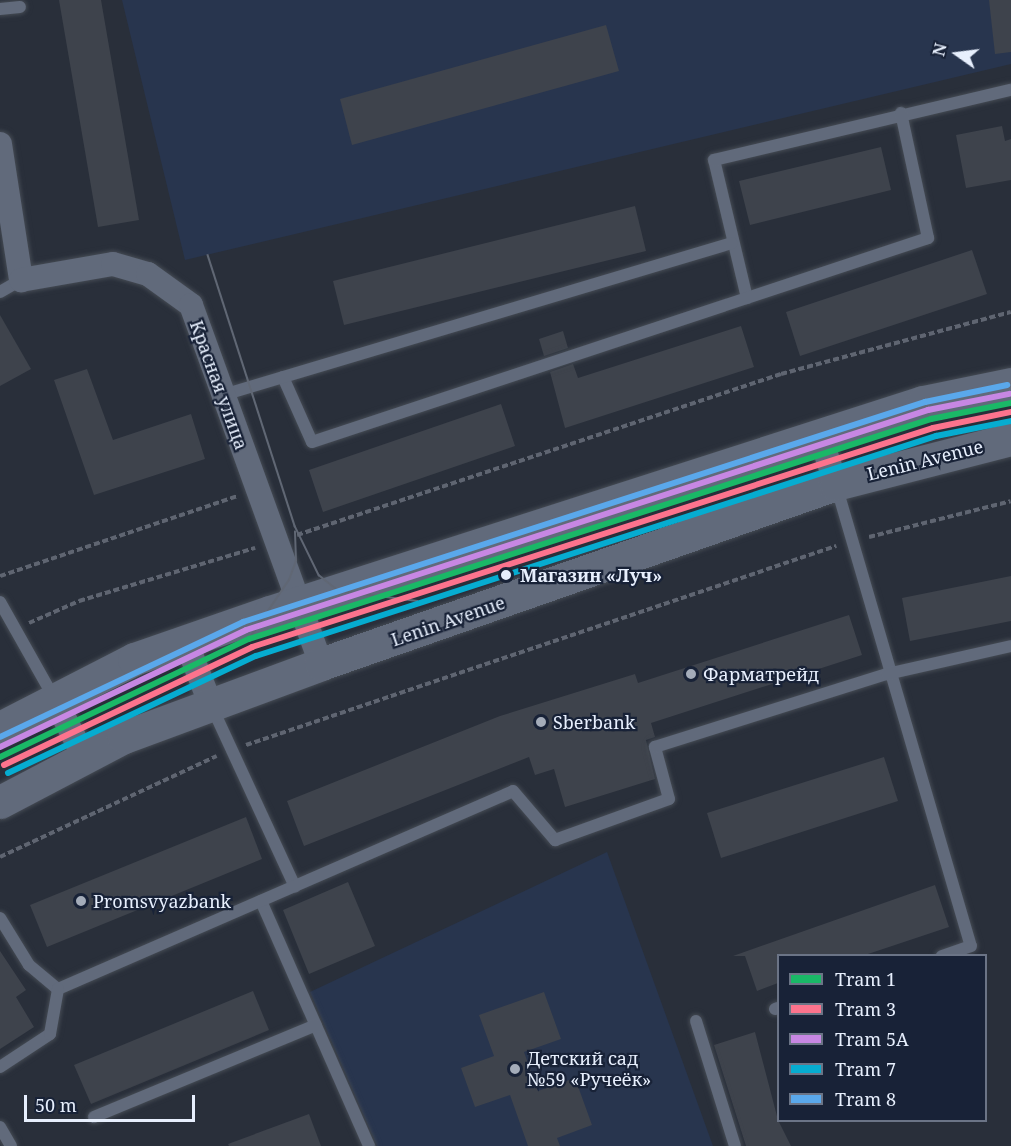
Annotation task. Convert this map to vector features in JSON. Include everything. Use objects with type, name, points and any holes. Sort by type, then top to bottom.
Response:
[{"type":"main road","points":[[0,728],[134,659],[923,402],[1011,384]]},
{"type":"main road","name":"Lenin Avenue","points":[[0,802],[85,758],[211,705],[321,664],[836,484],[1011,439]]},
{"type":"street","points":[[0,144],[21,280]]},
{"type":"street","name":"Красная улица","points":[[21,280],[112,264],[148,274],[191,305],[321,664]]},
{"type":"street","points":[[820,436],[836,484]]},
{"type":"street","points":[[186,642],[211,705]]},
{"type":"street","points":[[55,700],[85,758]]},
{"type":"lane","points":[[0,9],[20,7]]},
{"type":"lane","points":[[747,298],[714,160],[901,113],[1011,90]]},
{"type":"lane","points":[[283,377],[312,442],[928,238],[901,113]]},
{"type":"lane","points":[[223,395],[732,243]]},
{"type":"lane","points":[[0,292],[21,280]]},
{"type":"lane","points":[[836,484],[854,541],[887,674],[971,946],[948,954]]},
{"type":"lane","points":[[0,602],[55,700]]},
{"type":"lane","points":[[58,989],[513,791],[555,840],[669,799],[655,747],[887,674],[1011,646]]},
{"type":"lane","points":[[211,705],[295,886]]},
{"type":"lane","points":[[261,901],[369,1146]]},
{"type":"lane","points":[[0,918],[29,965],[58,989]]},
{"type":"lane","points":[[0,1067],[50,1034],[58,989]]},
{"type":"lane","points":[[696,1021],[735,1146]]},
{"type":"lane","points":[[94,1118],[316,1025]]},
{"type":"lane","points":[[0,1127],[11,1146]]},
{"type":"path","points":[[16,629],[79,601],[276,542],[781,374],[1011,312]]},
{"type":"path","points":[[0,576],[257,489]]},
{"type":"path","points":[[0,857],[191,764],[854,541],[1011,501]]},
{"type":"shaded area","points":[[122,0],[1011,0],[1011,64],[185,260]]},
{"type":"shaded area","name":"Детский сад №59 «Ручеёк»","points":[[607,852],[713,1146],[377,1146],[310,992]]},
{"type":"building","points":[[59,0],[101,0],[139,220],[98,227]]},
{"type":"building","points":[[989,0],[1011,0],[1011,52],[995,54]]},
{"type":"building","points":[[606,25],[619,71],[352,145],[340,99]]},
{"type":"building","points":[[1002,126],[1005,141],[1011,139],[1011,180],[966,188],[956,135]]},
{"type":"building","points":[[881,147],[891,190],[750,225],[739,181]]},
{"type":"building","points":[[635,206],[646,251],[344,325],[333,281]]},
{"type":"building","points":[[972,250],[987,294],[800,356],[786,312]]},
{"type":"building","points":[[0,315],[31,369],[0,386]]},
{"type":"building","points":[[741,326],[754,367],[565,428],[550,372],[573,364],[578,378]]},
{"type":"building","points":[[563,331],[568,348],[544,356],[539,339]]},
{"type":"building","points":[[87,369],[113,440],[191,414],[205,459],[94,495],[54,380]]},
{"type":"building","points":[[501,404],[515,446],[323,512],[309,470]]},
{"type":"building","points":[[1011,576],[1011,621],[910,641],[902,598]]},
{"type":"building","points":[[849,615],[862,655],[651,723],[655,737],[646,740],[655,779],[565,807],[554,769],[535,775],[529,757],[304,846],[287,801],[500,716],[635,674],[638,683]]},
{"type":"building","points":[[884,757],[898,801],[721,858],[707,813]]},
{"type":"building","points":[[246,817],[262,859],[47,947],[30,905]]},
{"type":"building","points":[[348,882],[375,946],[309,974],[283,910]]},
{"type":"building","points":[[935,885],[949,927],[868,954],[777,954],[777,983],[757,991],[745,956],[733,956]]},
{"type":"building","points":[[0,951],[26,990],[16,997],[34,1027],[0,1049]]},
{"type":"building","points":[[253,991],[269,1030],[91,1104],[74,1065]]},
{"type":"building","points":[[544,992],[561,1039],[524,1052],[538,1091],[575,1078],[592,1125],[557,1138],[560,1146],[528,1146],[510,1095],[475,1107],[461,1068],[494,1056],[479,1015]]},
{"type":"building","points":[[755,1032],[777,1122],[791,1146],[746,1146],[714,1045]]},
{"type":"building","points":[[309,1114],[321,1146],[229,1146],[228,1144]]},
{"type":"tram line","points":[[208,255],[295,526],[319,575],[339,591],[417,601]]},
{"type":"tram line","name":"8","points":[[0,737],[243,622],[925,402],[1007,385]]},
{"type":"tram line","name":"5А","points":[[0,747],[246,630],[928,410],[1009,394]]},
{"type":"tram line","name":"1","points":[[0,757],[249,639],[931,419],[1011,403]]},
{"type":"tram line","name":"3","points":[[4,765],[252,647],[933,428],[1011,412]]},
{"type":"tram line","name":"7","points":[[8,773],[256,656],[936,436],[1011,421]]},
{"type":"tram line","points":[[249,639],[289,580],[296,561],[295,532]]},
{"type":"place","name":"Магазин «Луч»","points":[[506,575]]},
{"type":"place","name":"Фарматрейд","points":[[691,674]]},
{"type":"place","name":"Sberbank","points":[[541,722]]},
{"type":"place","name":"Promsvyazbank","points":[[81,901]]},
{"type":"place","name":"Детский сад №59 «Ручеёк»","points":[[515,1069]]}]
